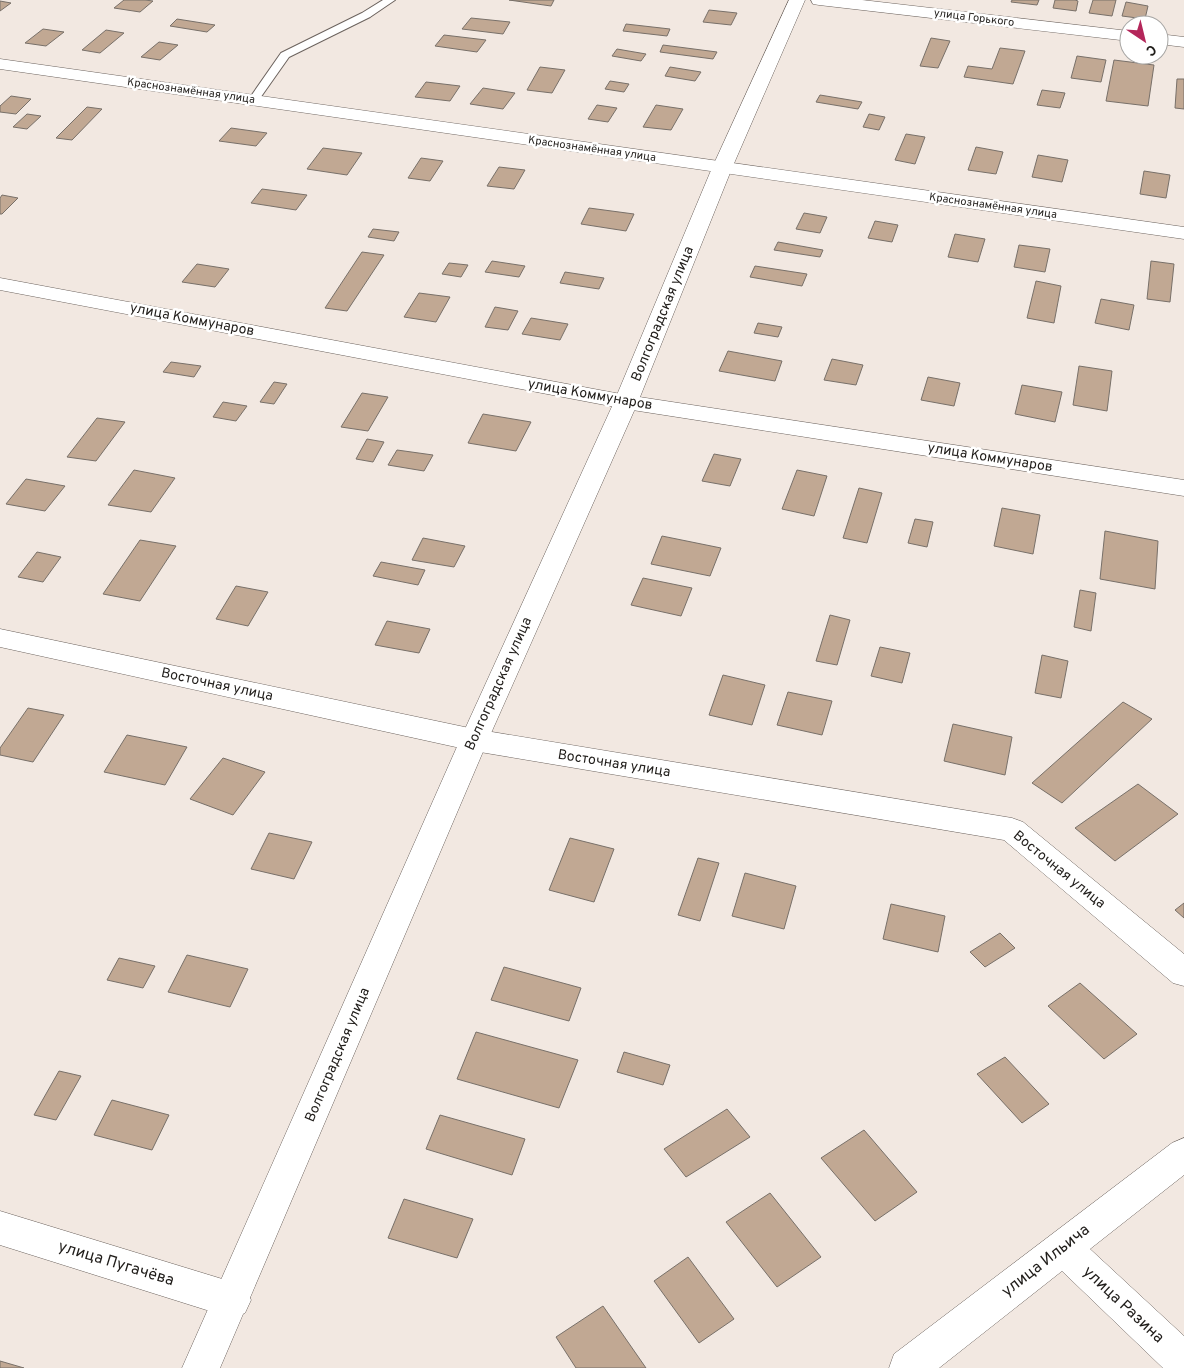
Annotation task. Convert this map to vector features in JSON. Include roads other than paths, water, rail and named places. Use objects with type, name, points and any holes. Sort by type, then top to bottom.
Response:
[{"type":"street","name":"Волгоградская улица","points":[[201,1368],[474,740],[626,402],[722,168],[796,0]]},
{"type":"street","name":"улица Горького","points":[[819,0],[1119,35]]},
{"type":"street","points":[[1169,40],[1184,42]]},
{"type":"street","name":"Краснознамённая улица","points":[[0,64],[1184,233]]},
{"type":"street","name":"улица Коммунаров","points":[[0,284],[626,402],[1184,488]]},
{"type":"street","name":"Восточная улица","points":[[0,638],[474,740],[1012,830],[1184,973]]},
{"type":"street","name":"улица Ильича","points":[[908,1368],[1184,1154]]},
{"type":"street","name":"улица Пугачёва","points":[[0,1228],[232,1300]]},
{"type":"street","name":"улица Разина","points":[[1062,1248],[1184,1362]]},
{"type":"lane","points":[[254,99],[285,55],[366,15],[390,0]]}]
